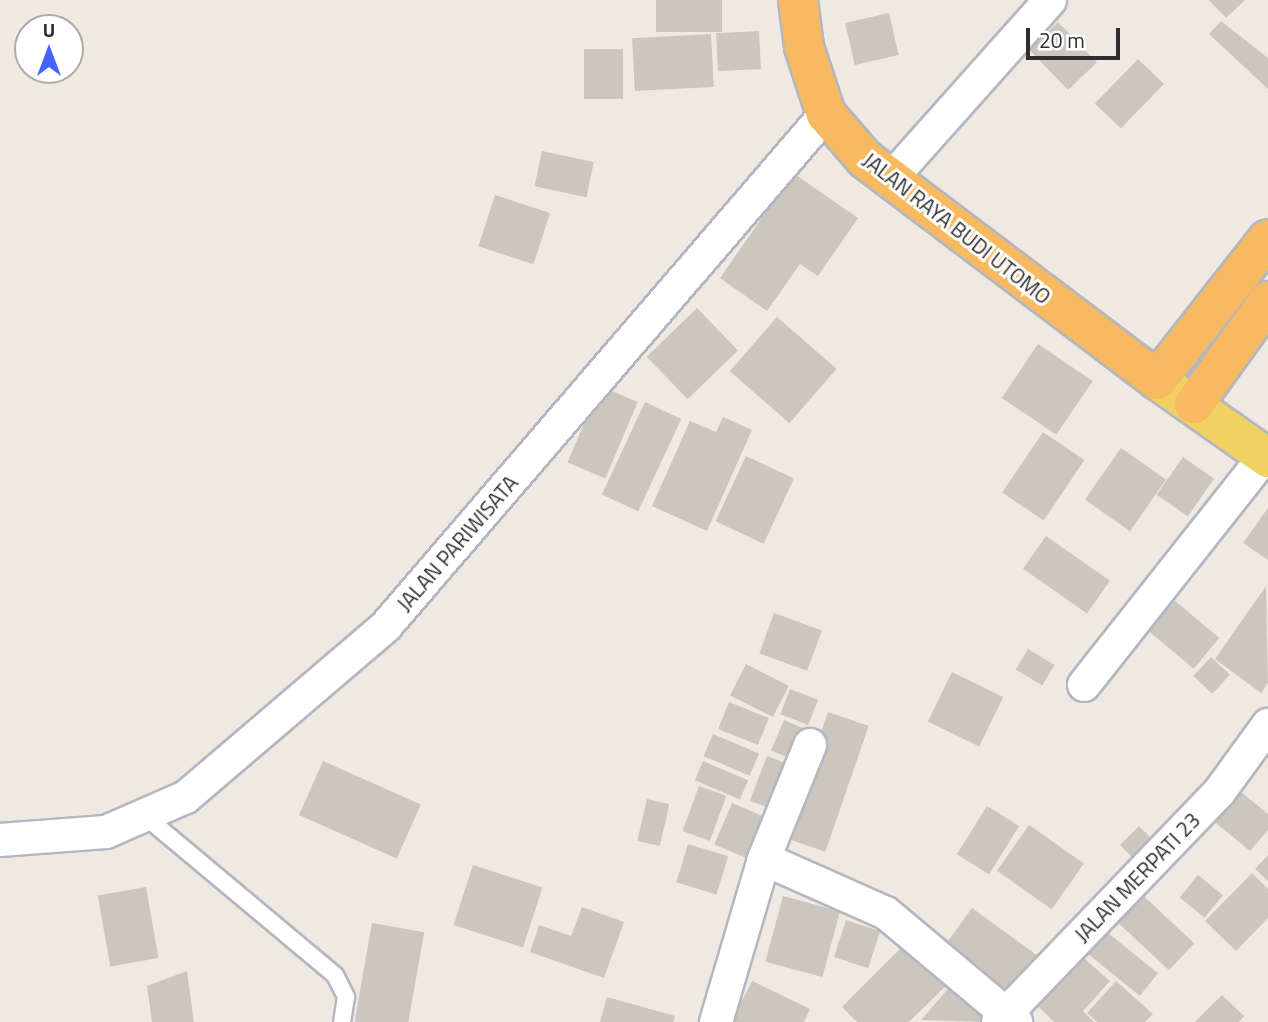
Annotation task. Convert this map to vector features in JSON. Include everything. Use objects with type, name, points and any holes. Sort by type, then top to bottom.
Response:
[{"type":"highway","name":"JALAN RAYA BUDI UTOMO","points":[[798,0],[804,47],[826,114],[889,181],[1157,380]]},
{"type":"highway","points":[[1157,380],[1268,239]]},
{"type":"highway","points":[[1194,404],[1268,301]]},
{"type":"main road","points":[[1157,380],[1267,457]]},
{"type":"street","points":[[889,181],[1050,0]]},
{"type":"street","name":"JALAN PARIWISATA","points":[[0,840],[106,832],[146,817],[186,797],[386,626],[826,114]]},
{"type":"street","points":[[1084,684],[1267,457]]},
{"type":"street","name":"JALAN MERPATI 23","points":[[1006,1019],[1220,791],[1268,725]]},
{"type":"street","points":[[716,1022],[764,859],[810,745]]},
{"type":"street","points":[[764,859],[886,913],[1006,1019]]},
{"type":"lane","points":[[146,817],[335,975],[346,997],[342,1022]]},
{"type":"building","points":[[656,0],[722,0],[722,32],[656,32]]},
{"type":"building","points":[[1209,0],[1245,0],[1226,18]]},
{"type":"building","points":[[889,13],[899,55],[855,65],[845,23]]},
{"type":"building","points":[[1221,21],[1268,58],[1268,89],[1209,34]]},
{"type":"building","points":[[1058,22],[1097,62],[1068,90],[1029,50]]},
{"type":"building","points":[[759,31],[761,69],[718,71],[716,33]]},
{"type":"building","points":[[711,34],[714,87],[635,91],[632,38]]},
{"type":"building","points":[[584,49],[623,49],[623,99],[584,99]]},
{"type":"building","points":[[1138,59],[1164,84],[1121,129],[1095,104]]},
{"type":"building","points":[[542,151],[594,162],[586,197],[535,186]]},
{"type":"building","points":[[793,173],[858,218],[818,276],[800,264],[767,311],[720,278]]},
{"type":"building","points":[[495,195],[550,213],[533,264],[478,246]]},
{"type":"building","points":[[697,308],[738,350],[688,399],[647,357]]},
{"type":"building","points":[[777,317],[837,369],[789,423],[730,371]]},
{"type":"building","points":[[1038,344],[1093,381],[1056,435],[1002,398]]},
{"type":"building","points":[[600,386],[638,402],[605,478],[568,462]]},
{"type":"building","points":[[645,402],[681,419],[638,511],[602,494]]},
{"type":"building","points":[[723,417],[752,430],[707,531],[652,506],[690,421],[716,432]]},
{"type":"building","points":[[1043,432],[1084,460],[1044,520],[1002,493]]},
{"type":"building","points":[[1121,448],[1166,480],[1130,531],[1085,500]]},
{"type":"building","points":[[746,456],[794,478],[764,544],[716,521]]},
{"type":"building","points":[[1183,457],[1214,479],[1188,516],[1157,495]]},
{"type":"building","points":[[1268,508],[1268,560],[1243,543]]},
{"type":"building","points":[[1046,536],[1110,581],[1087,614],[1023,569]]},
{"type":"building","points":[[1266,586],[1268,683],[1261,693],[1215,659]]},
{"type":"building","points":[[1168,595],[1219,638],[1194,669],[1142,626]]},
{"type":"building","points":[[774,613],[822,630],[807,671],[759,653]]},
{"type":"building","points":[[1028,649],[1055,665],[1042,686],[1016,670]]},
{"type":"building","points":[[1211,657],[1230,675],[1212,694],[1193,676]]},
{"type":"building","points":[[746,664],[789,686],[773,717],[730,695]]},
{"type":"building","points":[[952,672],[1003,697],[979,746],[928,721]]},
{"type":"building","points":[[790,689],[818,700],[808,725],[780,714]]},
{"type":"building","points":[[729,702],[769,718],[758,745],[718,729]]},
{"type":"building","points":[[828,712],[869,726],[825,852],[785,838]]},
{"type":"building","points":[[784,720],[808,730],[795,761],[771,750]]},
{"type":"building","points":[[713,734],[759,754],[750,776],[704,756]]},
{"type":"building","points":[[767,756],[798,768],[781,813],[750,801]]},
{"type":"building","points":[[323,761],[421,805],[397,858],[299,815]]},
{"type":"building","points":[[703,761],[748,780],[740,799],[695,780]]},
{"type":"building","points":[[699,786],[726,796],[710,841],[683,831]]},
{"type":"building","points":[[1235,787],[1268,814],[1268,830],[1250,851],[1210,818]]},
{"type":"building","points":[[647,799],[669,804],[660,846],[637,841]]},
{"type":"building","points":[[732,803],[768,818],[750,860],[714,844]]},
{"type":"building","points":[[987,806],[1019,826],[989,874],[957,854]]},
{"type":"building","points":[[1029,825],[1084,863],[1052,909],[997,871]]},
{"type":"building","points":[[1139,826],[1157,844],[1138,863],[1120,845]]},
{"type":"building","points":[[688,844],[728,856],[716,895],[676,882]]},
{"type":"building","points":[[1268,855],[1268,881],[1255,869]]},
{"type":"building","points":[[473,865],[542,888],[523,947],[454,925]]},
{"type":"building","points":[[1252,873],[1268,889],[1268,918],[1236,951],[1205,921]]},
{"type":"building","points":[[1198,875],[1223,895],[1205,918],[1180,898]]},
{"type":"building","points":[[146,887],[159,958],[110,966],[98,896]]},
{"type":"building","points":[[1135,888],[1194,943],[1169,970],[1110,915]]},
{"type":"building","points":[[783,896],[840,911],[822,977],[765,962]]},
{"type":"building","points":[[582,907],[624,922],[604,978],[530,952],[539,925],[571,936]]},
{"type":"building","points":[[972,908],[1041,958],[1012,998],[943,948]]},
{"type":"building","points":[[846,920],[880,931],[868,968],[834,957]]},
{"type":"building","points":[[372,923],[424,932],[408,1022],[355,1021]]},
{"type":"building","points":[[1102,928],[1158,973],[1140,996],[1084,951]]},
{"type":"building","points":[[908,941],[950,982],[909,1022],[857,1022],[842,1007]]},
{"type":"building","points":[[1078,953],[1110,981],[1083,1011],[1094,1022],[1054,1022],[1034,1002]]},
{"type":"building","points":[[187,971],[194,1022],[152,1022],[147,986]]},
{"type":"building","points":[[752,981],[810,1009],[804,1022],[731,1022]]},
{"type":"building","points":[[1116,981],[1153,1014],[1145,1022],[1097,1022],[1087,1013]]},
{"type":"building","points":[[954,982],[991,1015],[985,1022],[921,1020]]},
{"type":"building","points":[[1222,995],[1244,1016],[1239,1022],[1195,1022]]},
{"type":"building","points":[[607,997],[675,1016],[673,1022],[600,1022]]}]
